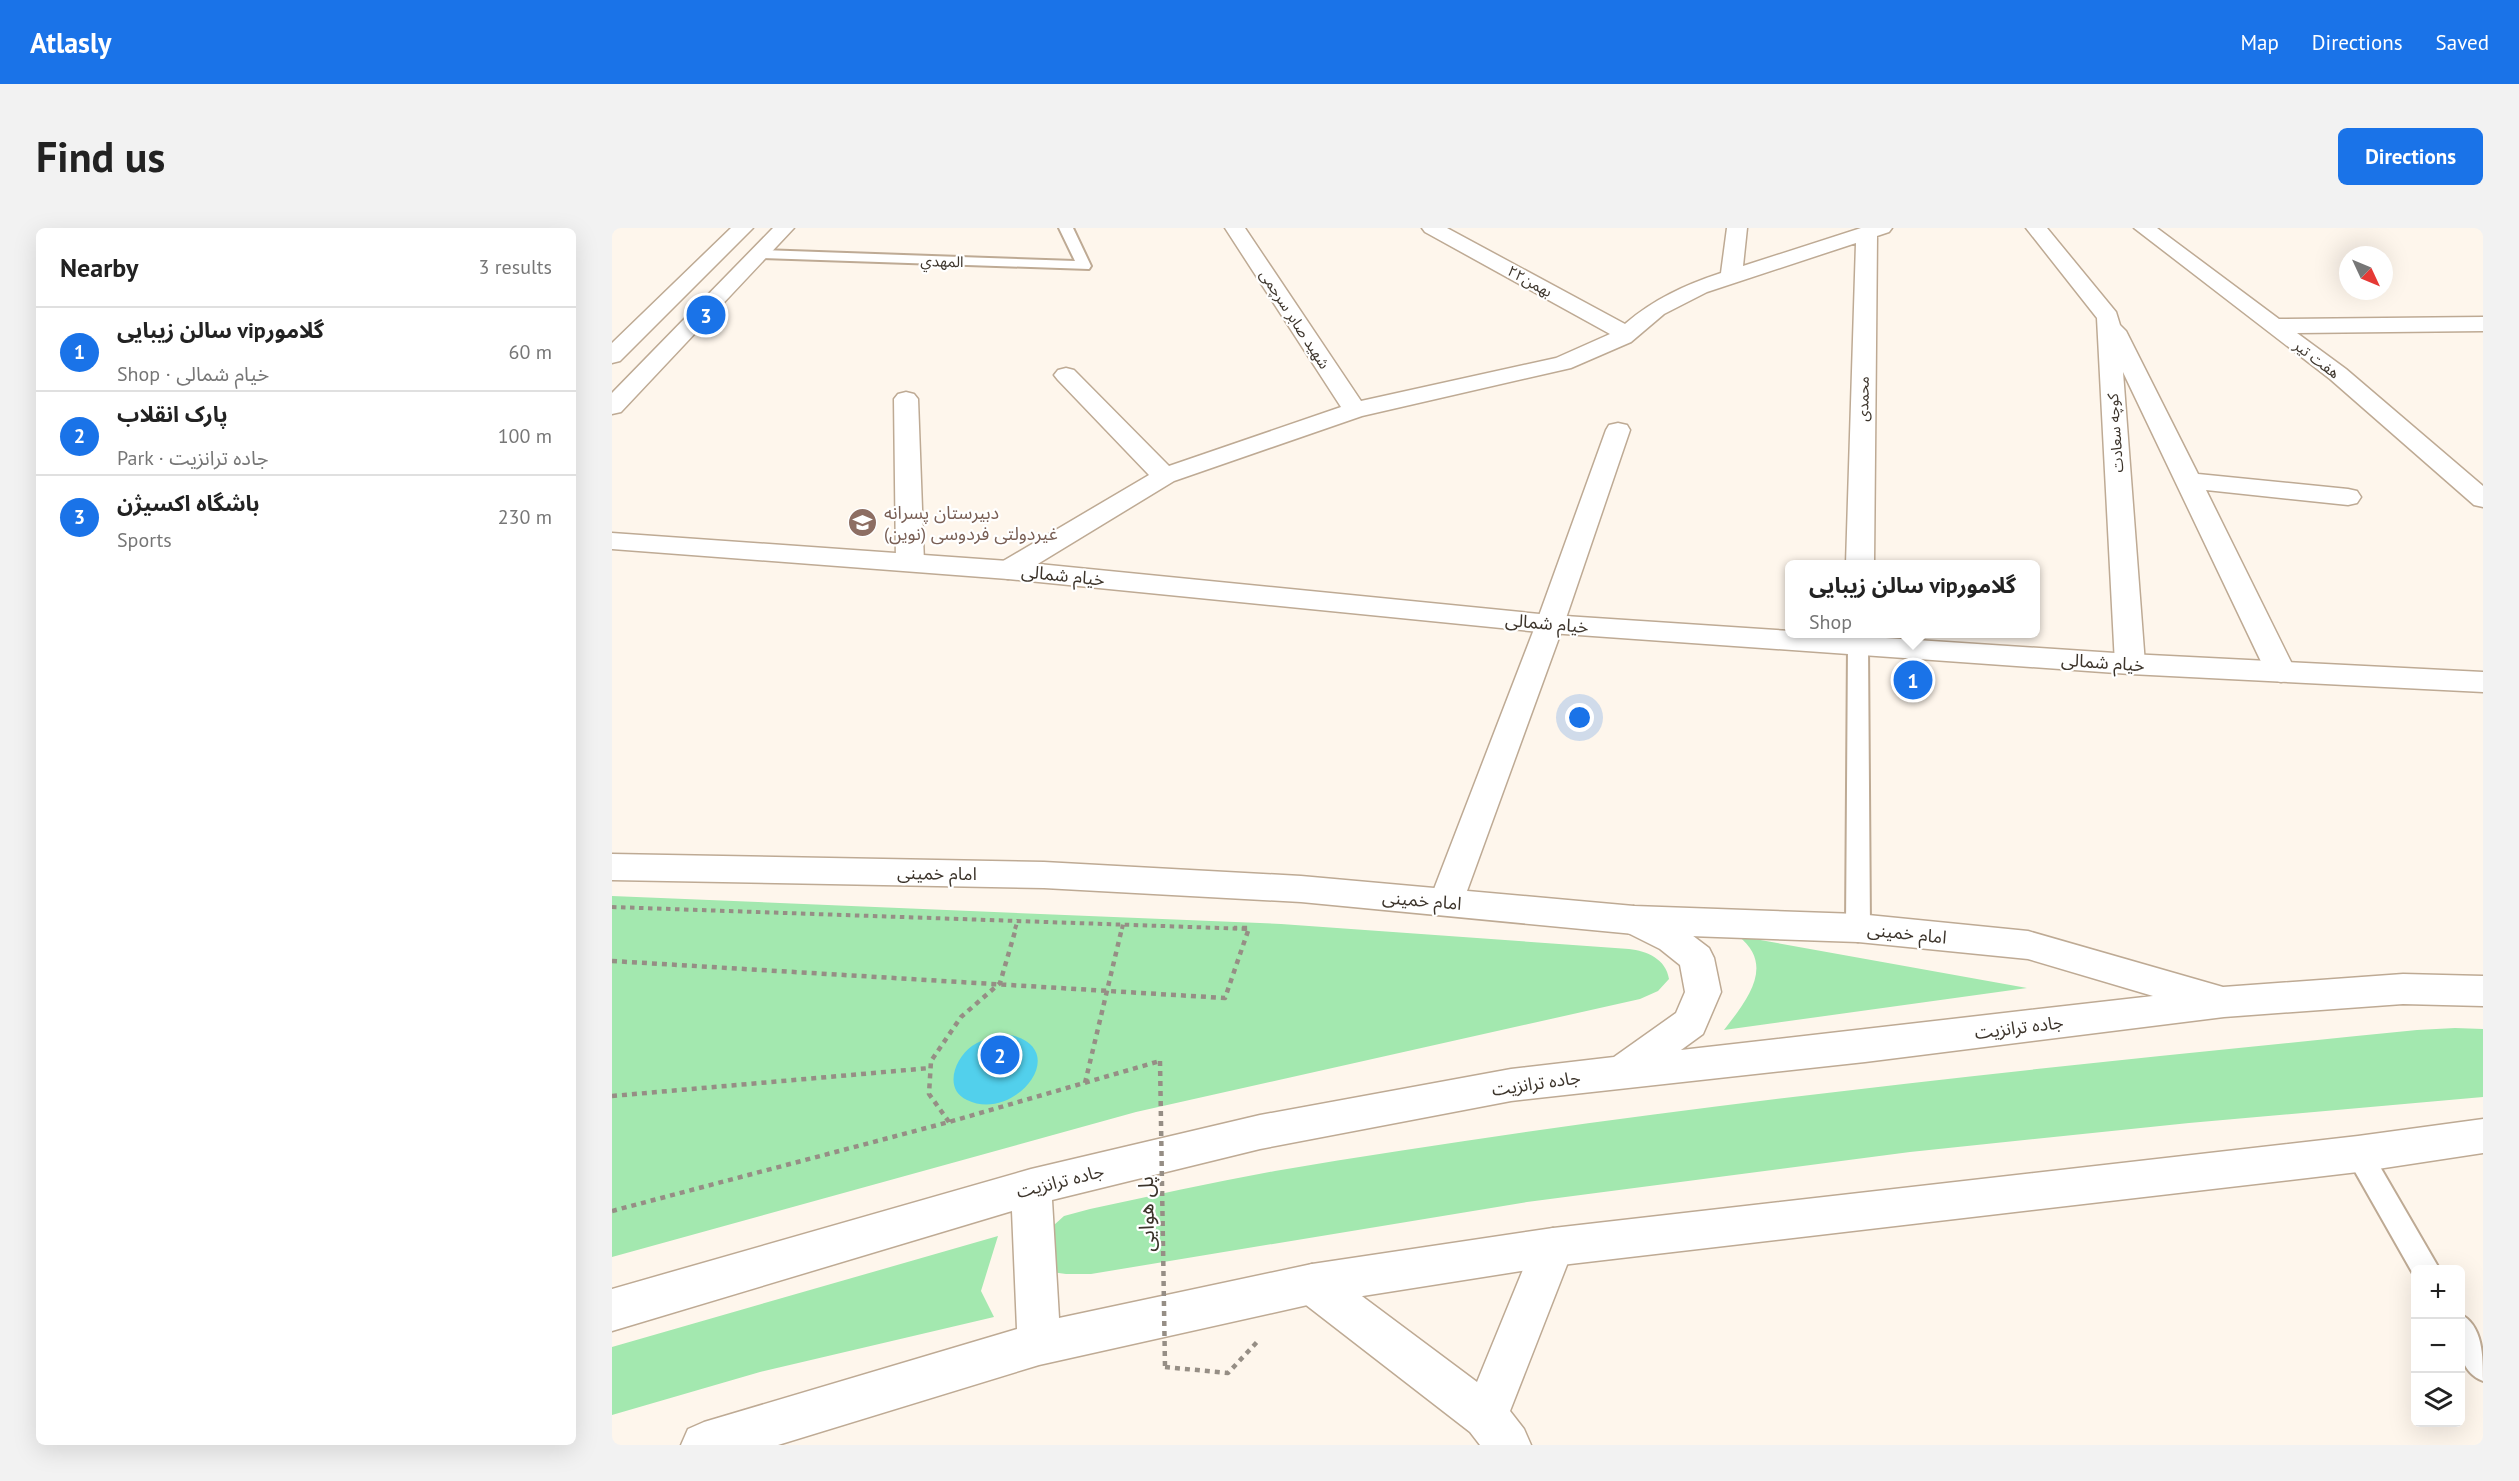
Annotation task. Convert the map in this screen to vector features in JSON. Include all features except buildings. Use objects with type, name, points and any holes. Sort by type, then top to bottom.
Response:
[{"type":"street","points":[[612,356],[743,228]]},
{"type":"street","points":[[612,407],[784,228]]},
{"type":"street","name":"شهید صابر سرچمی","points":[[1235,228],[1355,410]]},
{"type":"street","name":"۲۲بهمن","points":[[1432,228],[1627,334]]},
{"type":"street","points":[[1731,276],[1737,228]]},
{"type":"street","points":[[2036,228],[2108,317],[2281,672]]},
{"type":"street","name":"هفت تير","points":[[2144,228],[2338,374],[2483,499]]},
{"type":"street","points":[[1008,570],[1165,476],[1355,410],[1563,363],[1627,334],[1656,309],[1699,287],[1874,230]]},
{"type":"street","name":"محمدی","points":[[1860,560],[1874,230]]},
{"type":"street","name":"کوچه سعادت","points":[[2108,317],[2130,664]]},
{"type":"street","points":[[2274,326],[2483,324]]},
{"type":"street","points":[[1066,375],[1165,476]]},
{"type":"street","points":[[906,399],[910,563]]},
{"type":"street","points":[[1446,902],[1550,624],[1618,430]]},
{"type":"street","points":[[2188,481],[2348,497]]},
{"type":"street","name":"خیام شمالی","points":[[612,541],[1008,570],[1550,624],[1785,636]]},
{"type":"street","name":"خیام شمالی","points":[[1820,638],[2130,664],[2483,682]]},
{"type":"street","name":"امام خمینی","points":[[612,867],[1044,875],[1301,889],[1634,920],[1858,928],[2028,945],[2224,1002]]},
{"type":"street","points":[[1626,1071],[1690,1023],[1703,992],[1696,958],[1672,939],[1634,920]]},
{"type":"street","points":[[2403,989],[2483,1016]]},
{"type":"street","name":"جاده ترانزیت","points":[[612,1310],[1031,1187],[1260,1132],[1511,1085],[1865,1046],[2224,1002],[2403,989],[2483,991]]},
{"type":"street","points":[[704,1445],[1039,1344],[1312,1284],[1553,1247],[2358,1154],[2483,1136]]},
{"type":"street","points":[[1031,1187],[1039,1344]]},
{"type":"street","points":[[1312,1284],[1497,1430],[1553,1247]]},
{"type":"lane","name":"المهدي","points":[[759,254],[1084,266],[1066,228]]},
{"type":"lane","points":[[1858,640],[1858,928]]},
{"type":"lane","points":[[2358,1154],[2424,1265]]},
{"type":"lane","points":[[2465,1336],[2483,1366]]},
{"type":"path","points":[[612,907],[1249,928],[1225,998],[612,961]]},
{"type":"path","points":[[950,1122],[929,1094],[931,1061],[961,1017],[1000,983],[1018,920]]},
{"type":"path","points":[[612,1211],[950,1122],[1085,1083],[1124,923]]},
{"type":"path","name":"پل هوایی","points":[[1085,1083],[1160,1061],[1165,1367],[1228,1373]]},
{"type":"path","points":[[612,1096],[930,1068]]},
{"type":"green space","points":[[612,896],[1281,924],[1629,949],[1655,957],[1664,966],[1669,979],[1658,991],[1640,999],[1136,1112],[612,1257]]},
{"type":"green space","points":[[1738,936],[2027,988],[1724,1030],[1749,995],[1756,971],[1755,959],[1749,947]]},
{"type":"green space","points":[[2455,1028],[2483,1029],[2483,1097],[2189,1123],[1910,1152],[1527,1202],[1091,1274],[1044,1271],[1044,1234],[1064,1216],[1275,1171],[1559,1127],[1702,1108],[1988,1074],[2274,1044]]},
{"type":"green space","points":[[998,1236],[981,1291],[994,1317],[760,1372],[612,1415],[612,1347]]},
{"type":"water","points":[[1011,1035],[1029,1043],[1037,1055],[1037,1068],[1030,1082],[1018,1093],[1002,1102],[985,1104],[967,1100],[960,1095],[955,1089],[954,1073],[966,1051],[986,1039]]},
{"type":"place","name":"باشگاه اکسیژن","points":[[706,315]]},
{"type":"place","name":"دبیرستان پسرانه غیردولتی فردوسی (نوین)","points":[[863,522]]},
{"type":"place","name":"سالن زیبایی vipگلامور","points":[[1913,680]]},
{"type":"place","name":"پارک انقلاب","points":[[1000,1055]]}]
